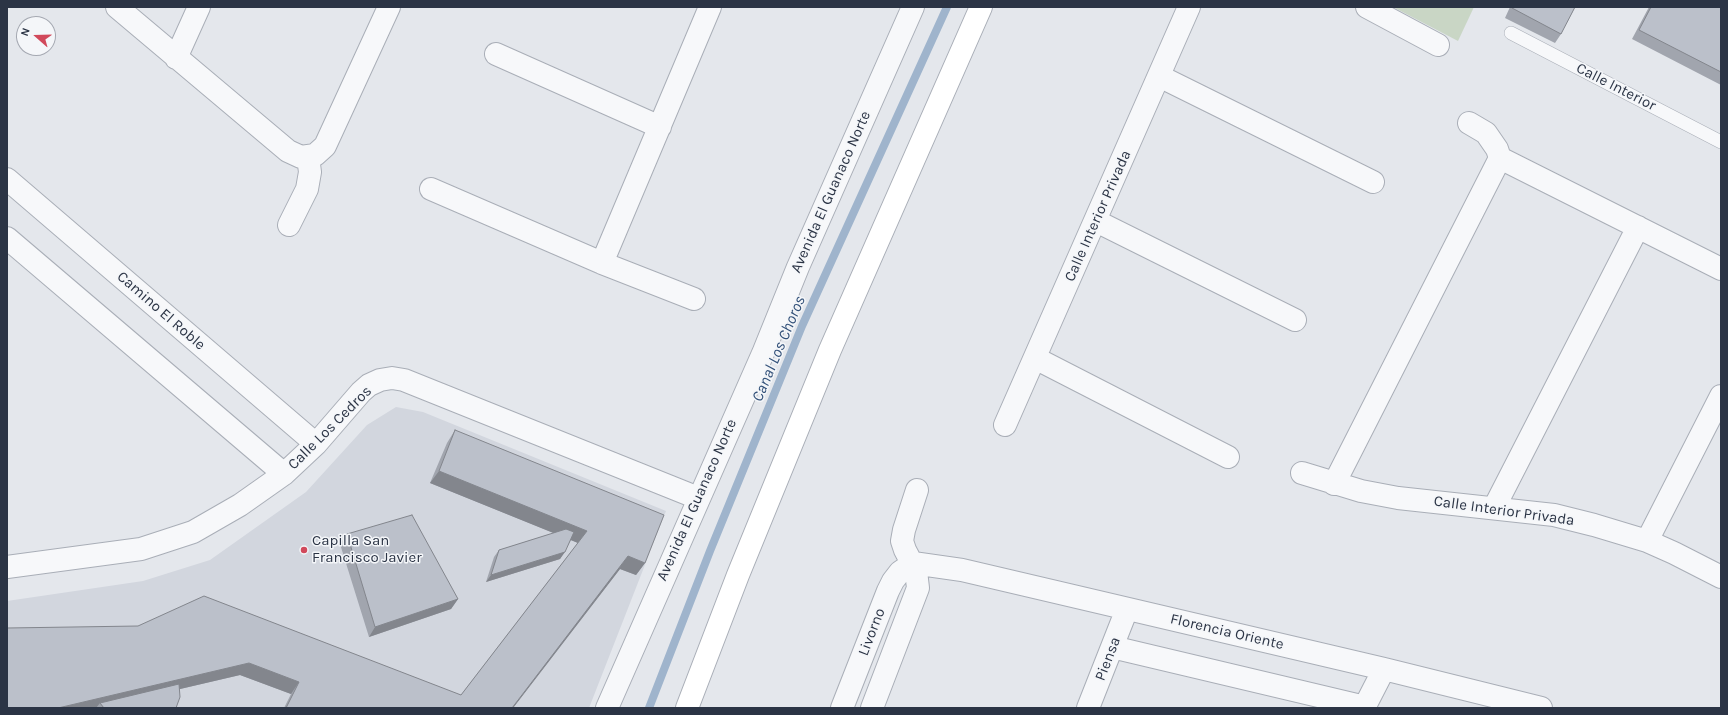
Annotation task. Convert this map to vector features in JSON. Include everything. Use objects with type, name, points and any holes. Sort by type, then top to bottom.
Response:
[{"type":"street","points":[[117,7],[288,151],[294,155],[308,157],[314,155],[325,146],[389,7]]},
{"type":"street","points":[[176,58],[199,7]]},
{"type":"street","points":[[602,263],[710,7]]},
{"type":"street","name":"Avenida El Guanaco Norte","points":[[607,708],[698,498],[764,351],[798,267],[913,7]]},
{"type":"street","points":[[687,708],[738,575],[830,350],[981,7]]},
{"type":"street","name":"Calle Interior Privada","points":[[1005,425],[1189,7]]},
{"type":"street","points":[[1367,7],[1438,45]]},
{"type":"street","points":[[496,54],[660,127]]},
{"type":"street","points":[[1159,76],[1373,182]]},
{"type":"street","points":[[1469,123],[1486,133],[1493,141],[1500,158],[1721,269]]},
{"type":"street","points":[[289,224],[307,189],[310,172],[308,157]]},
{"type":"street","points":[[1334,484],[1500,158]]},
{"type":"street","name":"Camino El Roble","points":[[7,179],[316,444]]},
{"type":"street","points":[[431,189],[602,263],[694,299]]},
{"type":"street","points":[[1096,221],[1295,320]]},
{"type":"street","points":[[1494,508],[1638,227]]},
{"type":"street","points":[[7,238],[284,474]]},
{"type":"street","points":[[1035,358],[1228,457]]},
{"type":"street","name":"Calle Los Cedros","points":[[7,567],[141,549],[193,532],[240,505],[284,474],[316,444],[360,392],[369,385],[380,380],[392,378],[404,380],[698,498]]},
{"type":"street","points":[[1647,541],[1721,396]]},
{"type":"street","name":"Calle Interior Privada","points":[[1302,473],[1334,484],[1398,498],[1554,515],[1625,533],[1647,541],[1721,577]]},
{"type":"street","name":"Livorno","points":[[872,708],[918,588],[917,575],[913,563],[905,550],[902,536],[917,490]]},
{"type":"street","name":"Livorno","points":[[842,708],[888,591],[900,572],[913,563]]},
{"type":"street","name":"Florencia Oriente","points":[[913,563],[962,570],[1384,669],[1541,708]]},
{"type":"street","name":"Piensa","points":[[1088,708],[1127,609]]},
{"type":"street","points":[[1112,647],[1364,707],[1384,669]]},
{"type":"lane","name":"Calle Interior","points":[[1511,33],[1721,142]]},
{"type":"shaded area","points":[[396,407],[423,412],[666,511],[589,708],[7,708],[7,601],[143,581],[210,560],[306,492],[367,425]]},
{"type":"green space","points":[[1393,7],[1474,7],[1458,41]]},
{"type":"building","points":[[1512,7],[1575,7],[1561,34]]},
{"type":"building","points":[[1651,7],[1721,8],[1721,72],[1639,30]]},
{"type":"building","points":[[455,430],[664,515],[645,563],[628,556],[512,708],[286,708],[299,682],[249,663],[58,708],[7,708],[7,628],[138,626],[204,596],[461,695],[587,531],[439,471]]},
{"type":"building","points":[[412,515],[458,599],[375,627],[347,534]]},
{"type":"building","points":[[566,529],[574,532],[565,552],[491,575],[499,550]]},
{"type":"building","points":[[179,684],[180,697],[176,708],[104,708],[100,703]]},
{"type":"waterway","name":"Canal Los Choros","points":[[649,708],[710,551],[802,326],[947,7]]},
{"type":"place","name":"Capilla San Francisco Javier","points":[[304,550]]}]
